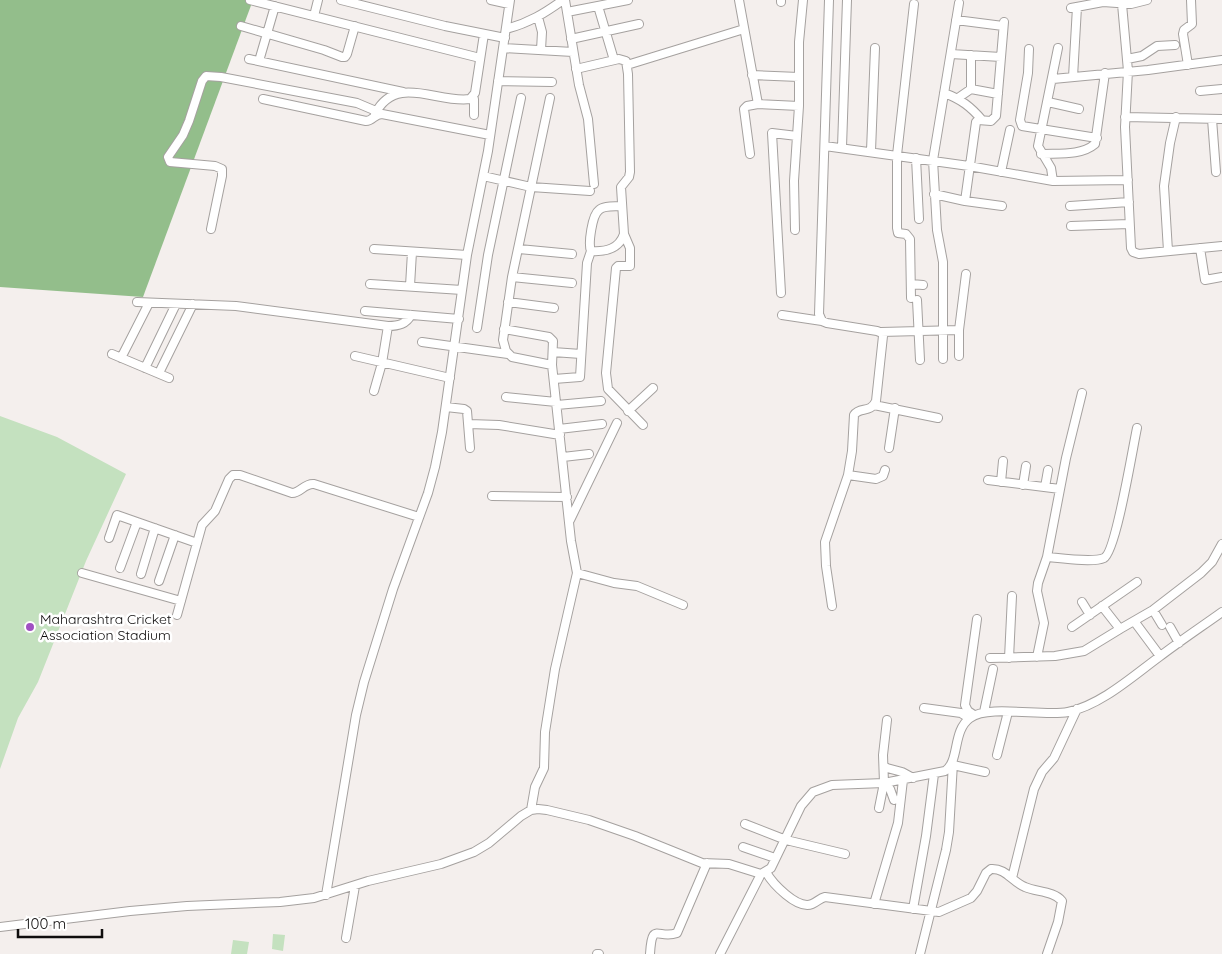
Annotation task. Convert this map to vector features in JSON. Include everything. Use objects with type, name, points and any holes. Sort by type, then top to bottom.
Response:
[{"type":"street","points":[[250,0],[480,58]]},
{"type":"street","points":[[314,16],[318,0]]},
{"type":"street","points":[[340,0],[505,38]]},
{"type":"street","points":[[326,895],[356,715],[364,682],[435,467],[455,348],[467,255],[490,135],[510,2],[491,0]]},
{"type":"street","points":[[483,176],[532,187],[592,187],[588,119],[576,69],[564,0],[526,23],[506,28]]},
{"type":"street","points":[[567,12],[628,0]]},
{"type":"street","points":[[740,0],[758,104]]},
{"type":"street","points":[[795,230],[794,181],[799,106],[799,42],[803,0]]},
{"type":"street","points":[[822,321],[819,314],[829,0]]},
{"type":"street","points":[[842,148],[847,0]]},
{"type":"street","points":[[1073,77],[1074,7],[1103,2],[1122,4],[1147,0]]},
{"type":"street","points":[[1188,64],[1183,34],[1184,30],[1192,24],[1191,0]]},
{"type":"street","points":[[943,359],[943,262],[936,230],[933,160],[959,3]]},
{"type":"street","points":[[914,4],[897,155],[897,228],[898,232],[909,236],[911,284],[919,331],[920,360]]},
{"type":"street","points":[[1122,4],[1128,71],[1125,117],[1130,241],[1133,252],[1139,254],[1222,246]]},
{"type":"street","points":[[259,61],[275,6]]},
{"type":"street","points":[[598,6],[614,60]]},
{"type":"street","points":[[538,17],[542,32],[541,50]]},
{"type":"street","points":[[956,20],[1003,24],[996,116],[991,120],[978,120],[976,122],[965,201]]},
{"type":"street","points":[[571,39],[639,24]]},
{"type":"street","points":[[241,26],[345,57],[355,26]]},
{"type":"street","points":[[628,65],[744,28]]},
{"type":"street","points":[[474,115],[474,100],[472,97],[484,34]]},
{"type":"street","points":[[1127,59],[1142,56],[1157,46],[1175,45]]},
{"type":"street","points":[[503,48],[573,52]]},
{"type":"street","points":[[871,151],[875,48]]},
{"type":"street","points":[[1053,181],[1050,168],[1038,146],[1058,48]]},
{"type":"street","points":[[1029,49],[1028,73],[1021,124],[1025,127],[1097,138]]},
{"type":"street","points":[[951,54],[1001,57]]},
{"type":"street","points":[[971,55],[971,89]]},
{"type":"street","points":[[249,59],[405,93],[417,92],[465,100],[472,97]]},
{"type":"street","points":[[576,69],[623,59],[628,65],[630,172],[622,187],[622,206],[624,234],[630,248],[630,266],[618,266],[616,268],[606,379],[608,389],[643,425]]},
{"type":"street","points":[[1053,79],[1222,60]]},
{"type":"street","points":[[1042,154],[1081,151],[1091,148],[1095,144],[1105,74]]},
{"type":"street","points":[[752,75],[799,77]]},
{"type":"street","points":[[211,229],[223,172],[222,169],[170,162],[168,157],[186,128],[202,81],[206,76],[221,77],[357,104],[375,113],[490,135]]},
{"type":"street","points":[[498,81],[552,82]]},
{"type":"street","points":[[958,98],[971,89],[998,94]]},
{"type":"street","points":[[1200,92],[1222,89]]},
{"type":"street","points":[[263,99],[369,121],[384,102],[405,93]]},
{"type":"street","points":[[944,93],[958,98],[973,109],[982,120]]},
{"type":"street","points":[[477,328],[483,283],[521,98]]},
{"type":"street","points":[[508,354],[503,345],[512,277],[550,98]]},
{"type":"street","points":[[1048,102],[1079,109]]},
{"type":"street","points":[[750,154],[744,108],[758,104],[799,106]]},
{"type":"street","points":[[1125,117],[1222,119]]},
{"type":"street","points":[[1168,251],[1164,186],[1176,117]]},
{"type":"street","points":[[1212,119],[1216,172]]},
{"type":"street","points":[[1001,172],[1010,130]]},
{"type":"street","points":[[781,293],[772,133],[797,136]]},
{"type":"street","points":[[825,146],[933,160],[1053,181],[1128,180]]},
{"type":"street","points":[[916,158],[919,220]]},
{"type":"street","points":[[934,194],[965,201],[1002,206]]},
{"type":"street","points":[[1070,206],[1129,202]]},
{"type":"street","points":[[554,379],[580,377],[587,263],[591,251],[589,240],[596,214],[603,208],[622,206]]},
{"type":"street","points":[[1070,226],[1130,224]]},
{"type":"street","points":[[591,251],[611,250],[622,240],[624,234]]},
{"type":"street","points":[[519,248],[572,254]]},
{"type":"street","points":[[1200,248],[1205,280],[1222,277]]},
{"type":"street","points":[[374,249],[467,255]]},
{"type":"street","points":[[410,286],[412,252]]},
{"type":"street","points":[[958,356],[958,330],[966,274]]},
{"type":"street","points":[[512,277],[572,283]]},
{"type":"street","points":[[370,284],[462,290]]},
{"type":"street","points":[[911,284],[923,285]]},
{"type":"street","points":[[137,302],[249,308],[388,326],[402,324],[411,315]]},
{"type":"street","points":[[508,302],[554,308]]},
{"type":"street","points":[[121,358],[149,303]]},
{"type":"street","points":[[145,368],[176,304]]},
{"type":"street","points":[[159,373],[193,304]]},
{"type":"street","points":[[365,311],[459,319]]},
{"type":"street","points":[[782,315],[881,332],[958,330]]},
{"type":"street","points":[[374,391],[382,363],[388,326]]},
{"type":"street","points":[[504,329],[549,337],[553,341],[552,365],[571,541],[577,573],[546,723],[544,768],[536,787],[531,810]]},
{"type":"street","points":[[832,606],[826,566],[825,542],[848,476],[855,412],[869,409],[874,405],[877,394],[883,336],[881,332]]},
{"type":"street","points":[[422,342],[508,354],[512,357],[552,365]]},
{"type":"street","points":[[553,352],[580,354]]},
{"type":"street","points":[[112,354],[169,378]]},
{"type":"street","points":[[355,356],[450,378]]},
{"type":"street","points":[[628,411],[653,388]]},
{"type":"street","points":[[1037,657],[1044,623],[1038,583],[1046,557],[1082,393]]},
{"type":"street","points":[[506,397],[557,404],[601,401]]},
{"type":"street","points":[[874,405],[938,418]]},
{"type":"street","points":[[446,407],[467,411],[470,448]]},
{"type":"street","points":[[889,448],[894,408]]},
{"type":"street","points":[[570,520],[617,423]]},
{"type":"street","points":[[469,424],[498,425],[560,432],[602,424]]},
{"type":"street","points":[[1046,557],[1087,560],[1104,558],[1108,555],[1116,532],[1137,428]]},
{"type":"street","points":[[562,457],[589,454]]},
{"type":"street","points":[[1001,482],[1003,461]]},
{"type":"street","points":[[1023,485],[1026,466]]},
{"type":"street","points":[[848,476],[876,479],[883,476],[885,470]]},
{"type":"street","points":[[1045,488],[1048,470]]},
{"type":"street","points":[[177,615],[202,525],[215,511],[231,476],[236,474],[292,493],[296,493],[308,484],[314,484],[419,517]]},
{"type":"street","points":[[988,480],[1060,489]]},
{"type":"street","points":[[492,496],[567,497]]},
{"type":"street","points":[[109,538],[117,515],[197,542]]},
{"type":"street","points":[[120,568],[137,522]]},
{"type":"street","points":[[141,574],[155,528]]},
{"type":"street","points":[[159,581],[175,535]]},
{"type":"street","points":[[990,658],[1067,655],[1084,651],[1153,610],[1201,573],[1212,562],[1222,544]]},
{"type":"street","points":[[82,573],[181,601]]},
{"type":"street","points":[[577,573],[614,583],[637,586],[683,605]]},
{"type":"street","points":[[1072,627],[1137,582]]},
{"type":"street","points":[[1009,658],[1012,596]]},
{"type":"street","points":[[1082,602],[1090,615]]},
{"type":"street","points":[[1102,606],[1120,629]]},
{"type":"street","points":[[1153,610],[1162,626]]},
{"type":"street","points":[[920,954],[932,912],[950,832],[953,764],[958,738],[972,717],[984,712],[1052,714],[1077,709],[1114,690],[1222,612]]},
{"type":"street","points":[[972,717],[965,705],[977,619]]},
{"type":"street","points":[[1134,621],[1160,656]]},
{"type":"street","points":[[1170,627],[1179,643]]},
{"type":"street","points":[[984,712],[993,669]]},
{"type":"street","points":[[924,708],[961,713],[972,717]]},
{"type":"street","points":[[1012,878],[1034,789],[1042,772],[1051,763],[1077,709]]},
{"type":"street","points":[[997,755],[1008,712]]},
{"type":"street","points":[[879,808],[884,783],[887,720]]},
{"type":"street","points":[[953,764],[985,772]]},
{"type":"street","points":[[720,954],[764,873],[771,868],[779,854],[801,806],[813,792],[832,785],[884,783],[934,774],[945,771],[953,764]]},
{"type":"street","points":[[884,766],[913,778]]},
{"type":"street","points":[[913,909],[926,836],[934,774]]},
{"type":"street","points":[[874,904],[898,823],[903,780]]},
{"type":"street","points":[[884,783],[890,789],[894,800]]},
{"type":"street","points":[[0,927],[130,911],[187,906],[280,902],[326,895],[441,864],[474,852],[531,810],[547,810],[588,820],[635,836],[702,863],[729,864],[764,873],[792,900],[804,905],[811,905],[825,897],[932,912],[945,911],[970,898],[977,891],[986,873],[992,870],[1004,871],[1022,886],[1054,895],[1062,901],[1058,922],[1047,954]]},
{"type":"street","points":[[745,824],[786,840],[845,854]]},
{"type":"street","points":[[743,847],[775,858]]},
{"type":"street","points":[[650,954],[651,941],[654,934],[677,933],[707,864]]},
{"type":"street","points":[[346,938],[355,886]]},
{"type":"green space","points":[[0,0],[253,0],[143,297],[0,287]]},
{"type":"green space","name":"Maharashtra Cricket Association Stadium","points":[[0,416],[57,437],[126,474],[86,561],[38,682],[18,718],[0,769]]},
{"type":"green space","points":[[273,934],[285,935],[283,951],[272,949]]},
{"type":"green space","points":[[233,940],[249,942],[247,954],[231,954]]},
{"type":"place","name":"Maharashtra Cricket Association Stadium","points":[[30,627]]}]
